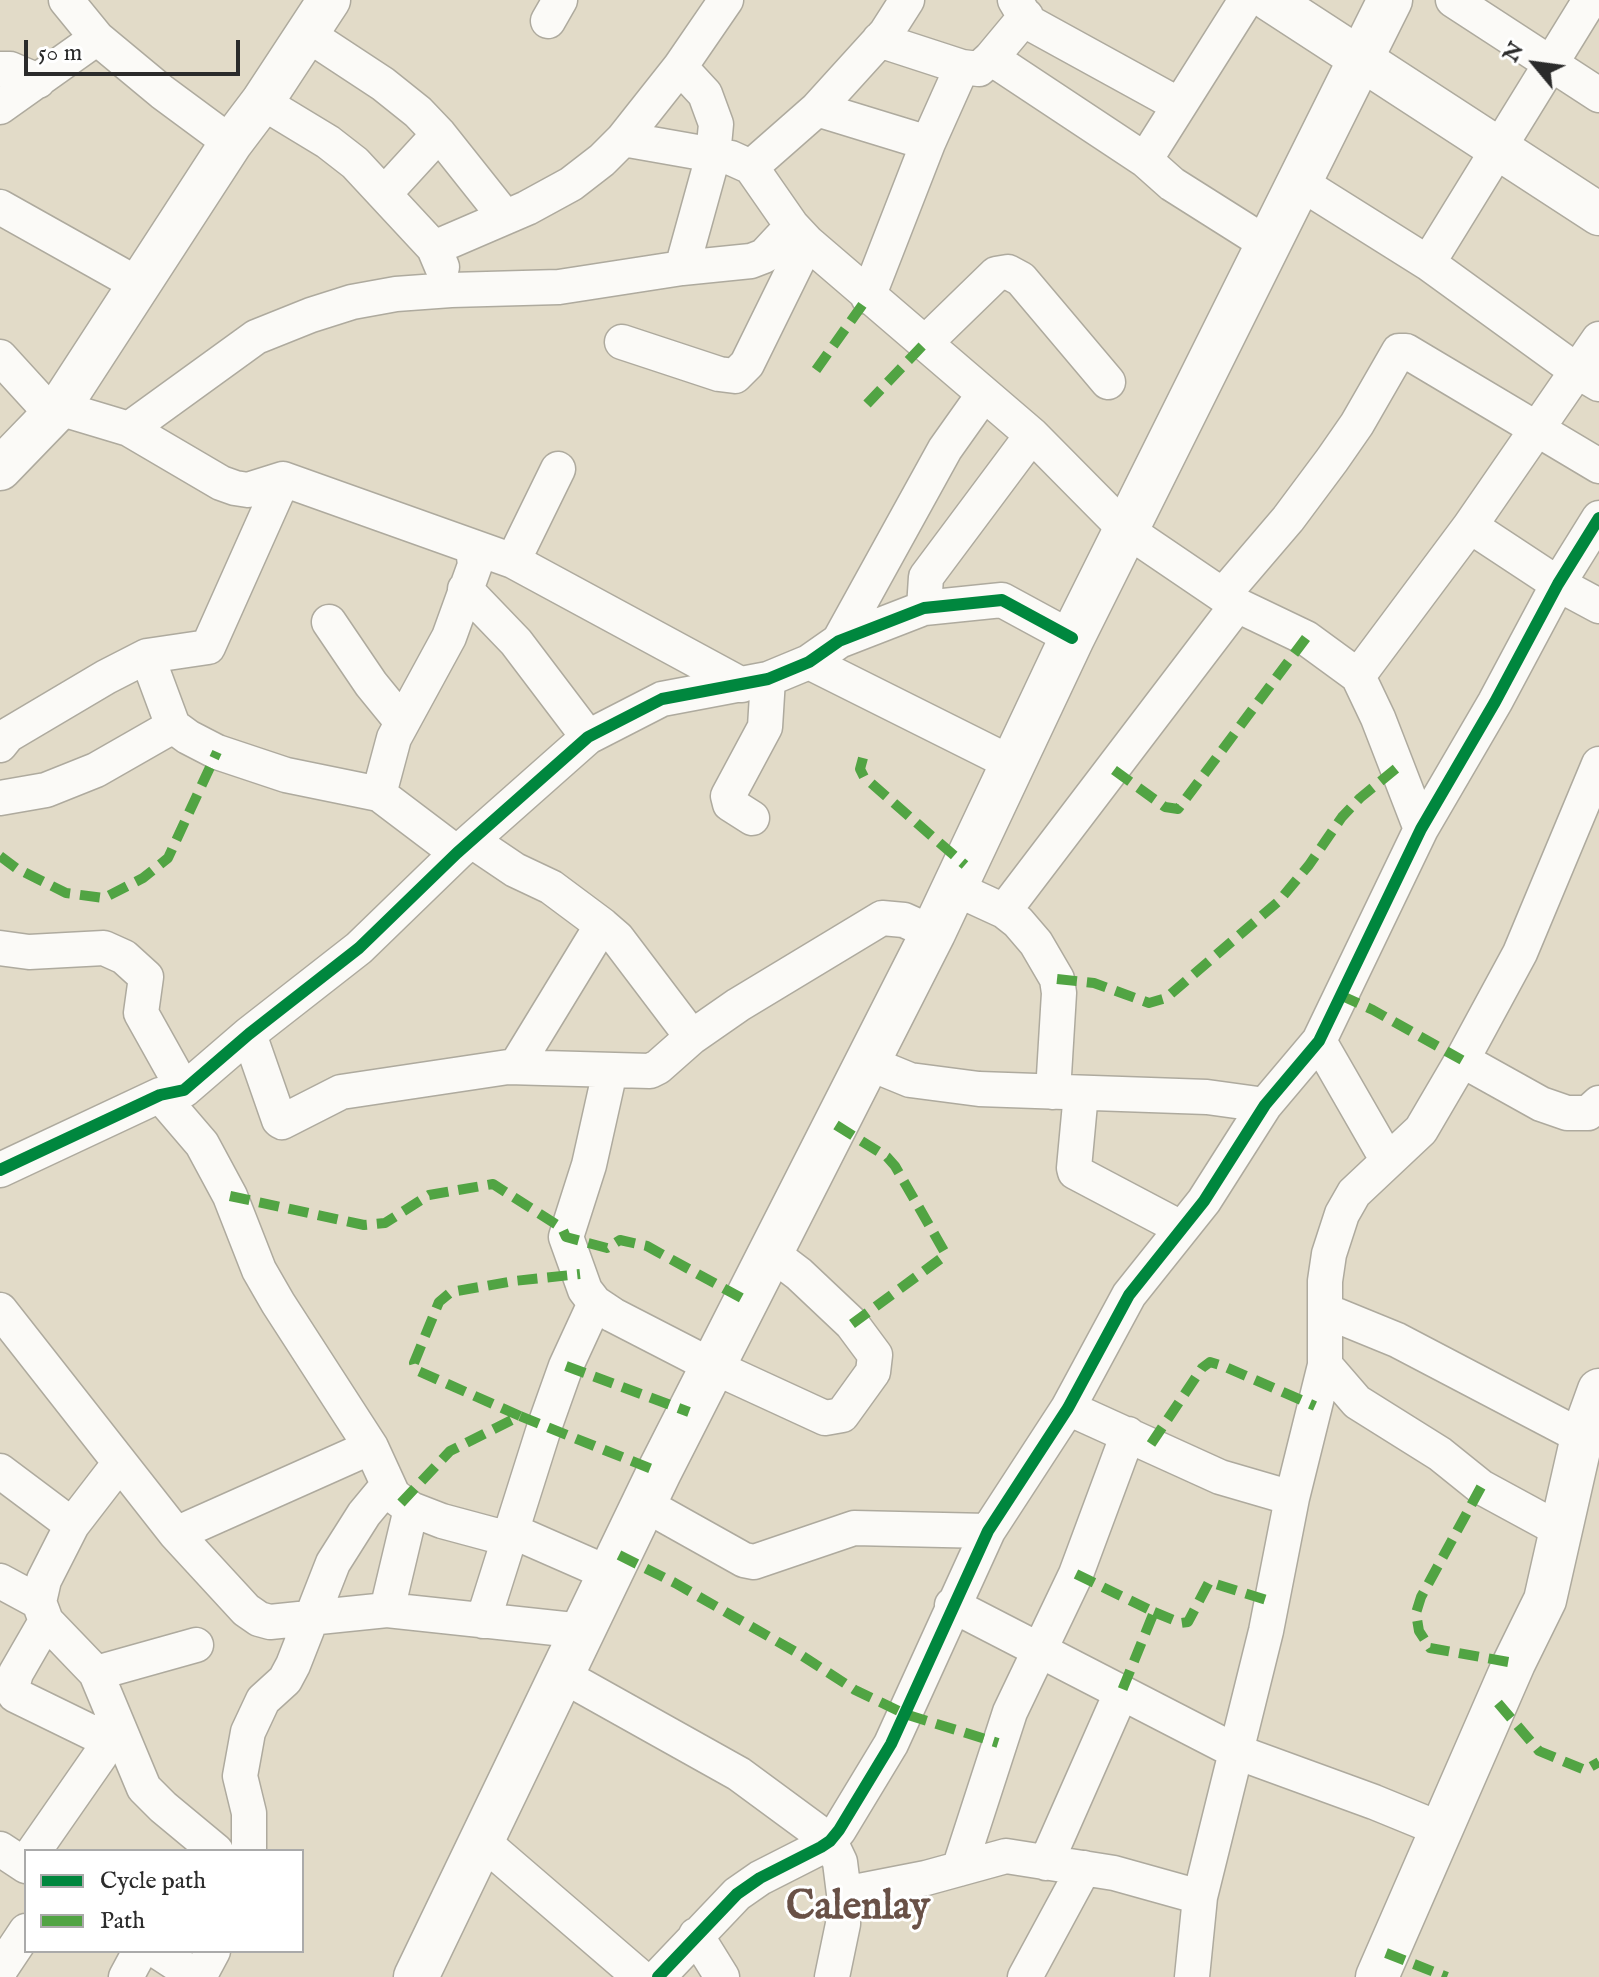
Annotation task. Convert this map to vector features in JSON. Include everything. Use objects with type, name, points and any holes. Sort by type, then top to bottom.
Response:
[{"type":"main road","points":[[416,1977],[644,1504],[933,933],[1125,529],[1390,0]]},
{"type":"street","points":[[434,248],[571,184],[602,160],[623,139],[680,67],[726,0]]},
{"type":"street","points":[[751,167],[817,109],[879,40],[907,0]]},
{"type":"street","points":[[1145,160],[1246,0]]},
{"type":"street","points":[[1270,0],[1599,214]]},
{"type":"street","points":[[1453,0],[1496,11],[1552,63],[1599,95]]},
{"type":"street","points":[[70,2],[97,38],[162,92],[231,143]]},
{"type":"street","points":[[1428,263],[1587,6]]},
{"type":"street","points":[[868,297],[928,143],[977,62],[1020,8],[1028,22],[1179,105]]},
{"type":"street","points":[[0,469],[56,411],[231,143],[318,17],[383,84],[418,112],[439,134],[505,217]]},
{"type":"street","points":[[0,107],[97,38]]},
{"type":"street","points":[[879,40],[977,62],[1145,160],[1172,184],[1267,244]]},
{"type":"street","points":[[680,67],[705,94],[716,124],[713,156],[682,268]]},
{"type":"street","points":[[0,69],[10,69],[38,81]]},
{"type":"street","points":[[262,102],[328,142],[355,163],[434,248],[451,290]]},
{"type":"street","points":[[817,109],[928,143]]},
{"type":"street","points":[[385,193],[439,134]]},
{"type":"street","points":[[623,139],[731,158],[751,167],[800,234],[868,297],[1032,435],[1125,529],[1230,600],[1306,638],[1358,676],[1378,718],[1421,829]]},
{"type":"street","points":[[1299,182],[1428,263],[1588,377]]},
{"type":"street","points":[[0,207],[139,285]]},
{"type":"street","points":[[129,429],[256,337],[352,302],[396,294],[451,290],[559,287],[751,261],[800,234]]},
{"type":"street","points":[[622,342],[719,374],[735,376],[747,364],[800,234]]},
{"type":"street","points":[[925,343],[996,274],[1008,272],[1021,279],[1108,382]]},
{"type":"street","points":[[1358,676],[1537,431],[1588,377],[1599,339]]},
{"type":"street","points":[[1004,911],[1332,460],[1357,424],[1399,351],[1406,351],[1599,466]]},
{"type":"street","points":[[0,357],[56,411],[129,429],[221,483],[248,490],[283,479],[513,561],[755,682]]},
{"type":"street","points":[[839,641],[945,449],[984,394]]},
{"type":"street","points":[[924,608],[926,577],[1032,435]]},
{"type":"street","points":[[513,561],[558,469]]},
{"type":"street","points":[[0,745],[8,735],[147,656],[208,647],[283,479]]},
{"type":"street","points":[[658,1977],[737,1894],[760,1878],[830,1841],[891,1744],[988,1531],[1068,1408],[1129,1295],[1204,1201],[1265,1105],[1319,1041],[1421,829],[1495,702],[1558,584],[1599,518]]},
{"type":"street","points":[[1470,526],[1558,584],[1599,606]]},
{"type":"street","points":[[379,794],[394,738],[449,637],[475,565],[473,548]]},
{"type":"street","points":[[465,589],[516,642],[588,737]]},
{"type":"street","points":[[0,1170],[172,1092],[359,948],[464,847],[588,737],[662,699],[755,682],[809,662],[839,641],[924,608],[1002,600],[1072,638]]},
{"type":"street","points":[[329,622],[371,684],[402,722]]},
{"type":"street","points":[[147,656],[173,726],[188,737],[286,775],[379,794],[464,847],[551,887],[602,925],[626,949],[692,1037]]},
{"type":"street","points":[[809,662],[1013,764]]},
{"type":"street","points":[[752,818],[730,804],[728,796],[765,727],[755,682]]},
{"type":"street","points":[[0,798],[46,790],[96,770],[173,726]]},
{"type":"street","points":[[1192,1977],[1200,1897],[1273,1602],[1292,1498],[1325,1365],[1325,1281],[1329,1254],[1342,1214],[1354,1193],[1421,1130],[1462,1060],[1520,953],[1599,764]]},
{"type":"street","points":[[954,888],[1004,911],[1018,922],[1036,943],[1057,979],[1075,1172],[1181,1228]]},
{"type":"street","points":[[249,1034],[282,1122],[341,1092],[516,1066],[654,1070],[692,1037],[738,1005],[882,918],[904,920],[933,933]]},
{"type":"street","points":[[516,1066],[602,925]]},
{"type":"street","points":[[0,948],[29,952],[104,948],[124,957],[146,977],[141,1013],[172,1092],[230,1196],[265,1281],[371,1447],[399,1497],[387,1610]]},
{"type":"street","points":[[1319,1041],[1388,1161]]},
{"type":"street","points":[[1462,1060],[1541,1104],[1567,1113],[1588,1113],[1599,1103]]},
{"type":"street","points":[[866,1062],[910,1080],[979,1089],[1207,1097],[1265,1105]]},
{"type":"street","points":[[610,1071],[589,1165],[566,1237],[585,1290],[595,1303],[712,1366],[825,1418],[836,1418],[842,1415],[873,1372],[875,1355],[866,1340],[799,1274],[770,1252]]},
{"type":"street","points":[[483,1621],[566,1366],[595,1303]]},
{"type":"street","points":[[0,1310],[176,1534],[252,1615],[270,1622],[387,1610],[583,1631]]},
{"type":"street","points":[[1326,1311],[1397,1340],[1582,1437]]},
{"type":"street","points":[[1325,1365],[1357,1402],[1440,1454],[1481,1487],[1562,1531]]},
{"type":"street","points":[[1377,1977],[1440,1829],[1545,1600],[1582,1437],[1599,1390]]},
{"type":"street","points":[[1068,1408],[1220,1477],[1292,1498]]},
{"type":"street","points":[[959,1869],[998,1743],[1017,1694],[1076,1574],[1128,1434]]},
{"type":"street","points":[[176,1534],[371,1447]]},
{"type":"street","points":[[30,1849],[100,1756],[104,1745],[99,1736],[15,1695],[12,1687],[43,1612],[44,1580],[72,1525],[119,1464]]},
{"type":"street","points":[[0,1471],[72,1525]]},
{"type":"street","points":[[249,1849],[249,1813],[240,1776],[242,1754],[254,1716],[263,1700],[289,1673],[314,1617],[333,1563],[364,1514],[399,1497],[511,1535],[610,1574]]},
{"type":"street","points":[[644,1504],[744,1560],[754,1562],[854,1528],[988,1531]]},
{"type":"street","points":[[0,1581],[43,1612],[96,1673],[144,1788],[214,1849]]},
{"type":"street","points":[[952,1605],[1237,1752],[1440,1829]]},
{"type":"street","points":[[96,1673],[196,1645]]},
{"type":"street","points":[[562,1675],[739,1774],[830,1841],[840,1862],[844,1894],[843,1924],[832,1977]]},
{"type":"street","points":[[1046,1863],[1121,1693]]},
{"type":"street","points":[[482,1841],[640,1977]]},
{"type":"street","points":[[844,1894],[1006,1856],[1114,1873],[1200,1897]]},
{"type":"street","points":[[1025,1977],[1084,1868]]},
{"type":"street","points":[[0,1970],[24,1934]]},
{"type":"street","points":[[696,1935],[722,1977]]},
{"type":"street","points":[[126,1977],[139,1953]]},
{"type":"street","points":[[160,1953],[198,1977],[212,1953]]},
{"type":"marked path","points":[[816,370],[868,297]]},
{"type":"marked path","points":[[867,404],[925,343]]},
{"type":"marked path","points":[[1114,770],[1165,807],[1178,809],[1306,638]]},
{"type":"marked path","points":[[0,856],[16,868],[66,893],[104,898],[143,878],[168,858],[217,752]]},
{"type":"marked path","points":[[863,758],[860,769],[864,777],[965,865]]},
{"type":"marked path","points":[[1057,979],[1094,983],[1149,1003],[1166,998],[1279,901],[1342,817],[1398,767]]},
{"type":"marked path","points":[[1340,995],[1462,1060]]},
{"type":"marked path","points":[[836,1125],[887,1157],[895,1166],[944,1251],[943,1257],[852,1324]]},
{"type":"marked path","points":[[230,1196],[364,1225],[385,1223],[429,1195],[493,1184],[562,1228],[566,1237],[607,1248],[620,1240],[647,1246],[745,1300]]},
{"type":"marked path","points":[[520,1416],[416,1370],[414,1363],[439,1302],[451,1292],[580,1274]]},
{"type":"marked path","points":[[1151,1444],[1202,1368],[1210,1362],[1315,1406]]},
{"type":"marked path","points":[[566,1366],[689,1412]]},
{"type":"marked path","points":[[401,1503],[450,1451],[520,1416],[659,1472]]},
{"type":"marked path","points":[[1481,1487],[1421,1597],[1416,1613],[1419,1631],[1430,1648],[1514,1663]]},
{"type":"marked path","points":[[619,1555],[675,1583],[801,1655],[855,1690],[905,1714],[998,1743]]},
{"type":"marked path","points":[[1076,1574],[1154,1612],[1121,1693]]},
{"type":"marked path","points":[[1154,1612],[1181,1623],[1188,1622],[1209,1582],[1273,1602]]},
{"type":"marked path","points":[[1498,1703],[1539,1751],[1585,1770],[1599,1762]]},
{"type":"marked path","points":[[1386,1953],[1447,1977]]},
{"type":"cycle path","points":[[658,1977],[737,1894],[760,1878],[821,1847],[839,1830],[891,1744],[988,1531],[1068,1408],[1129,1295],[1204,1201],[1265,1105],[1319,1041],[1421,829],[1495,702],[1558,584],[1599,518]]},
{"type":"cycle path","points":[[0,1170],[160,1095],[184,1090],[249,1034],[359,948],[457,853],[588,737],[662,699],[768,679],[809,662],[839,641],[924,608],[1002,600],[1072,638]]},
{"type":"district","name":"Calenlay","points":[[858,1910]]}]
